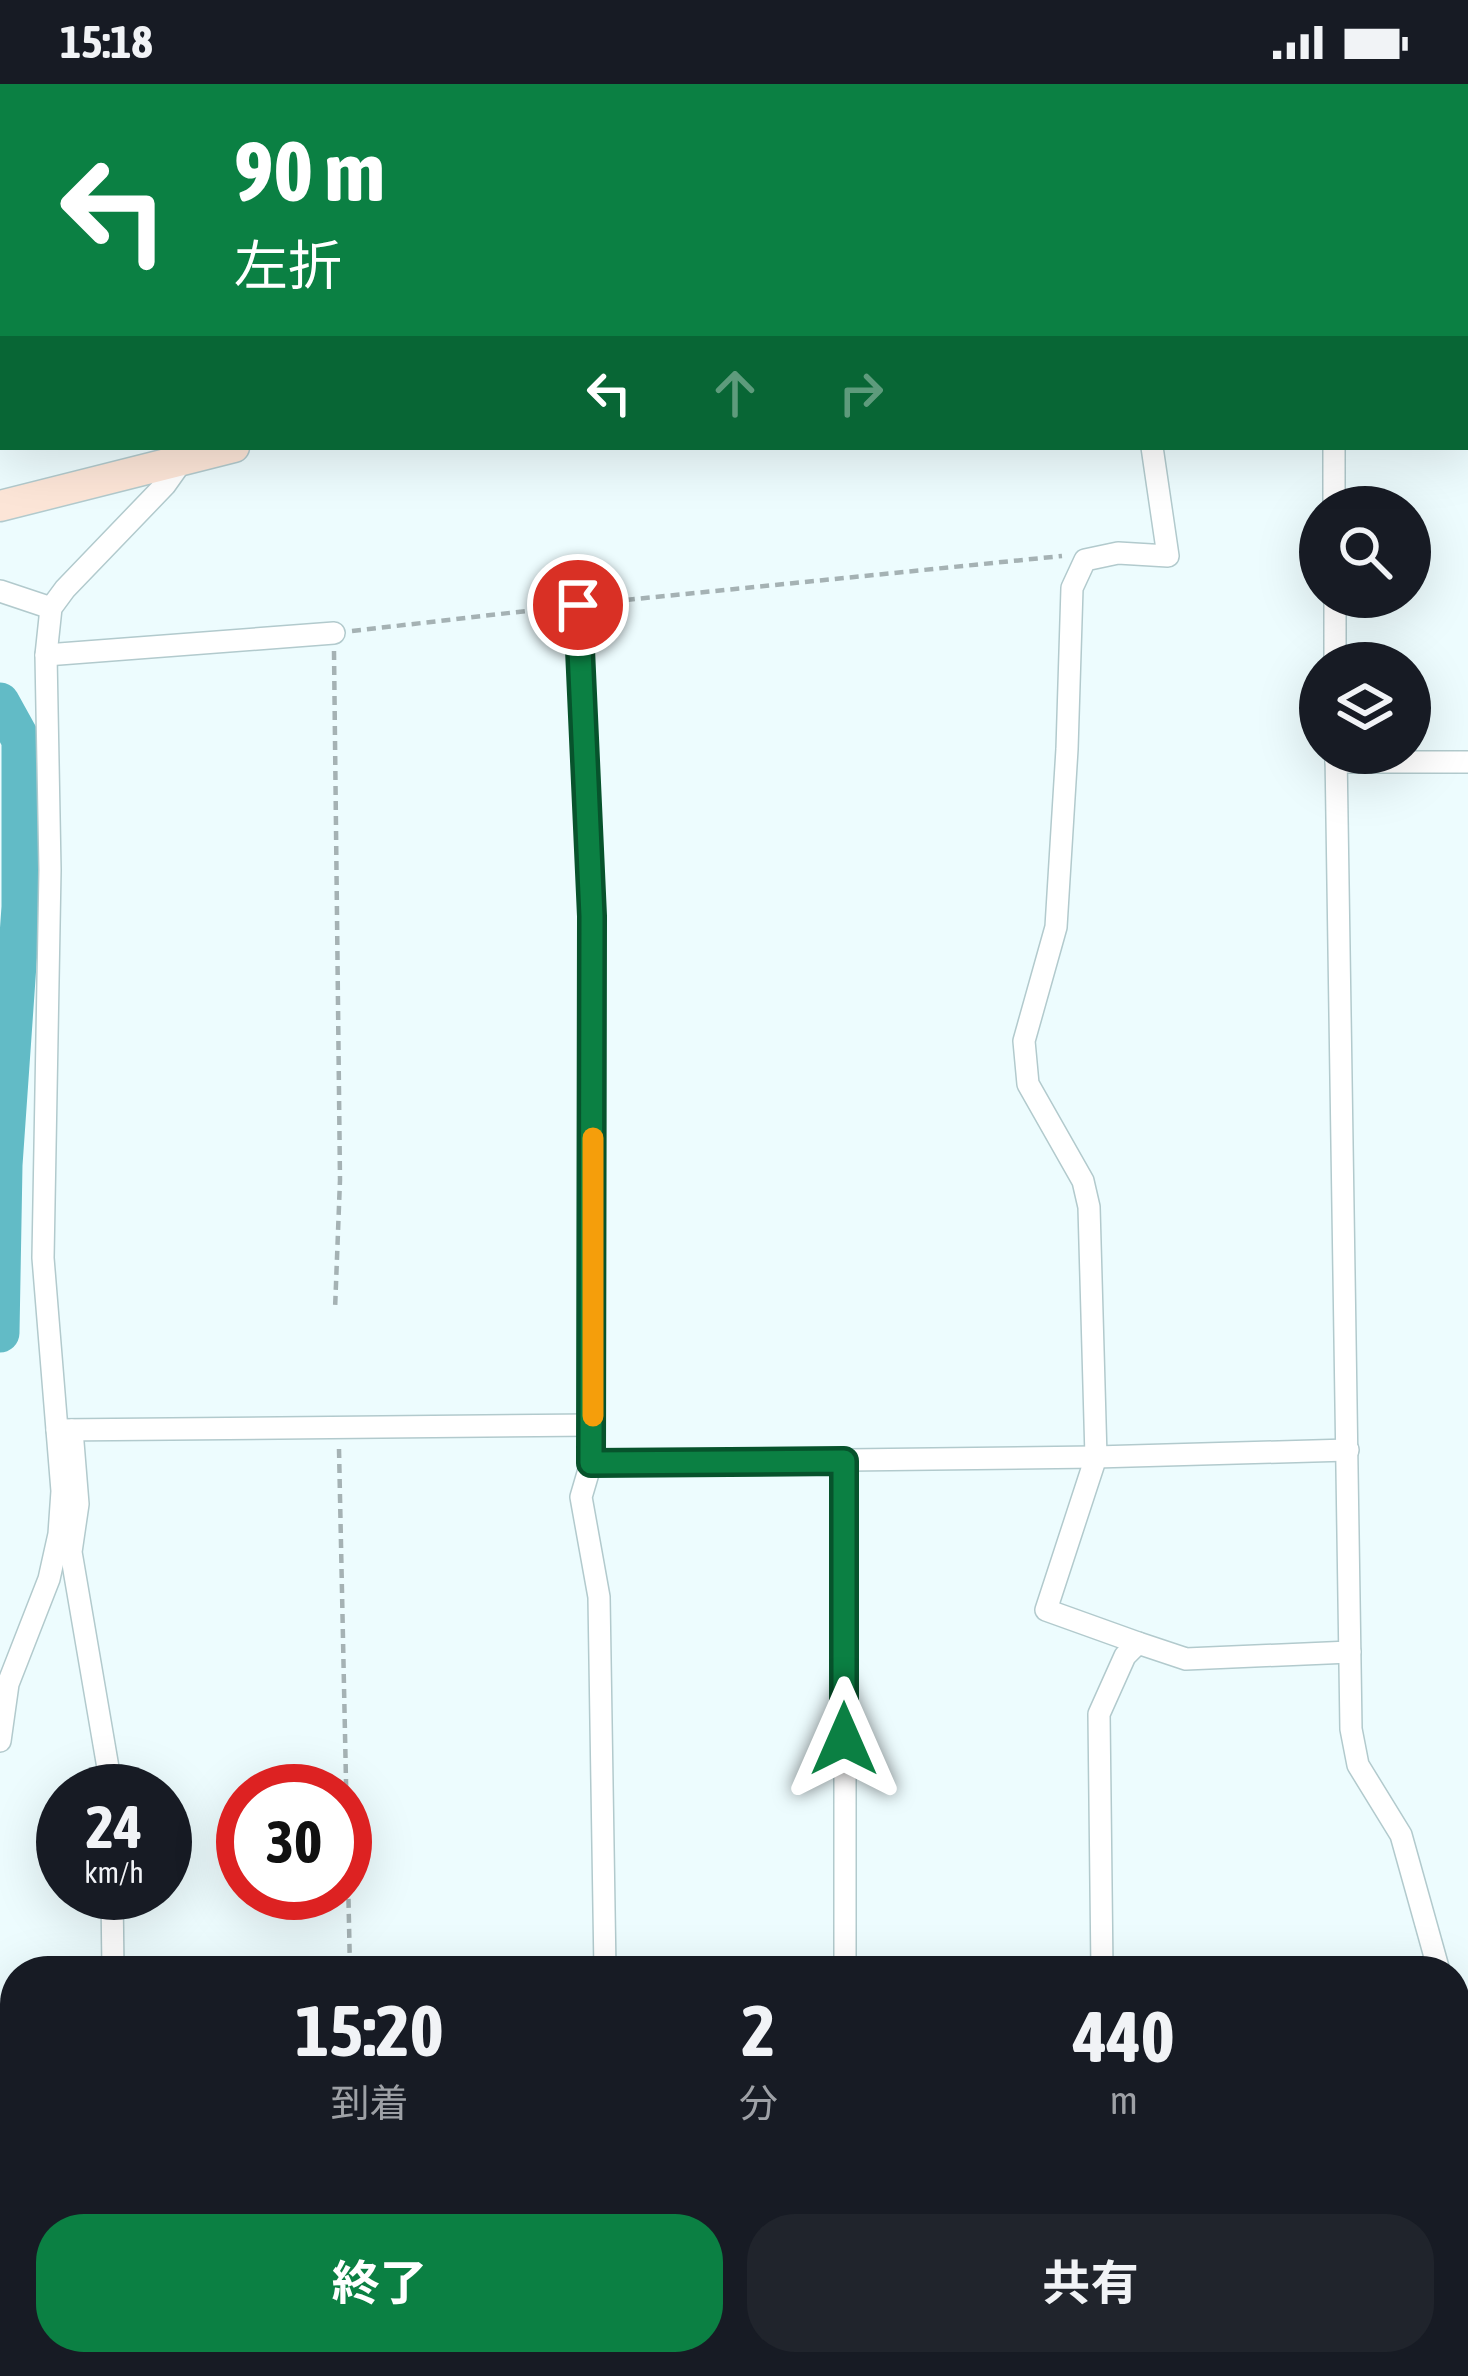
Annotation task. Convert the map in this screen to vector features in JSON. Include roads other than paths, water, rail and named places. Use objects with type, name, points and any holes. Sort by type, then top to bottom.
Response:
[{"type":"main road","points":[[0,506],[223,450]]},
{"type":"street","points":[[1152,450],[1168,556],[1118,554],[1085,560],[1072,588],[1056,927],[1024,1041],[1028,1084],[1083,1180],[1089,1207],[1096,1457],[1046,1610],[1186,1659],[1350,1652]]},
{"type":"street","points":[[1334,450],[1334,486]]},
{"type":"street","points":[[107,1764],[71,1552],[78,1504],[64,1430],[44,1258],[50,870],[46,655],[52,608],[65,589],[165,485],[182,461]]},
{"type":"street","points":[[0,591],[52,608]]},
{"type":"street","points":[[578,605],[592,916],[593,1425],[591,1463],[581,1497],[598,1597],[605,1956]]},
{"type":"street","points":[[46,655],[334,633]]},
{"type":"street","points":[[1431,761],[1468,762]]},
{"type":"street","points":[[1336,774],[1351,1729],[1358,1765],[1401,1834],[1435,1956]]},
{"type":"street","points":[[64,1430],[593,1425]]},
{"type":"street","points":[[0,1742],[8,1684],[49,1579],[59,1534],[64,1430]]},
{"type":"street","points":[[591,1463],[1348,1450]]},
{"type":"street","points":[[844,1461],[844,1956]]},
{"type":"street","points":[[1102,1956],[1099,1714],[1125,1656],[1138,1643]]},
{"type":"street","points":[[112,1920],[112,1956]]},
{"type":"waterway","points":[[0,702],[21,740],[21,907],[3,1165],[0,1333]]}]
